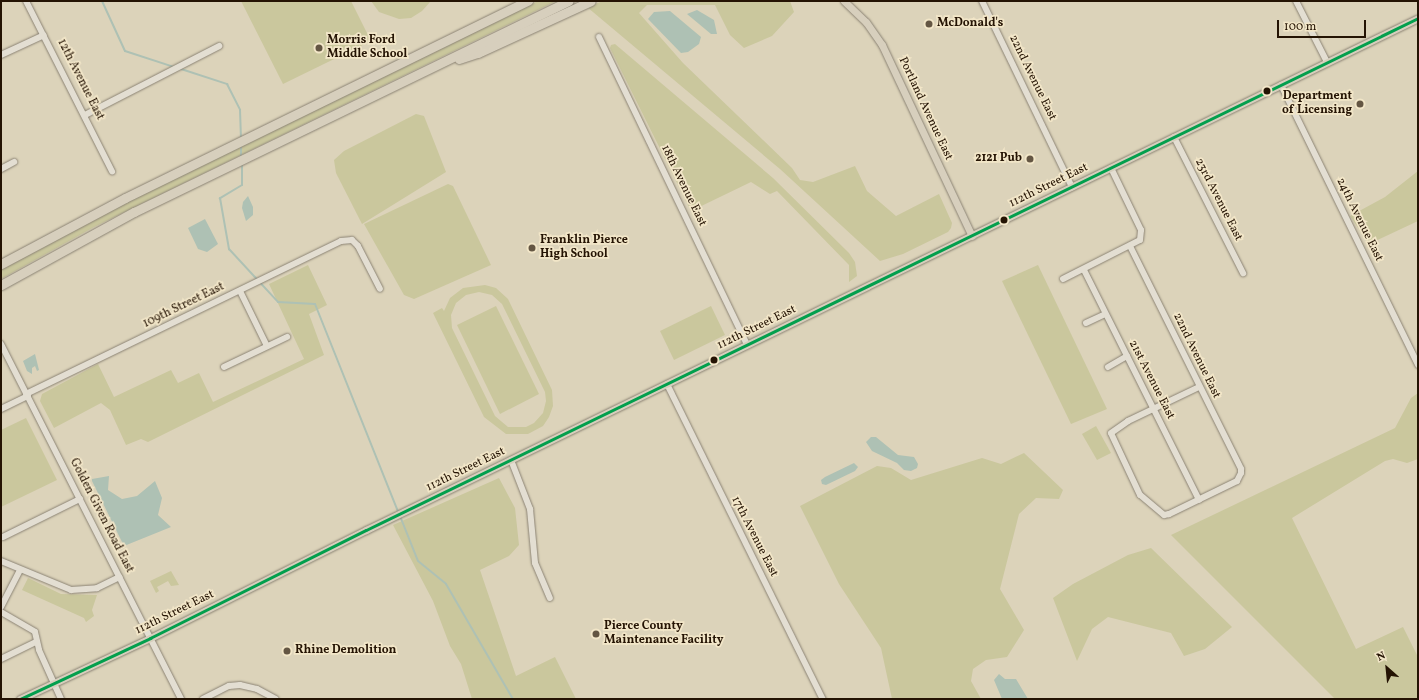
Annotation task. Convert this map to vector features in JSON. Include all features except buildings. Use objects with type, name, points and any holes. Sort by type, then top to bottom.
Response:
[{"type":"highway","points":[[417,55],[465,26],[516,1]]},
{"type":"highway","points":[[1,264],[125,198],[528,1]]},
{"type":"highway","points":[[1,285],[52,254],[134,212],[568,1]]},
{"type":"highway","points":[[425,70],[478,53],[591,1]]},
{"type":"main road","name":"Portland Avenue East","points":[[844,1],[866,22],[882,45],[972,236]]},
{"type":"main road","name":"112th Street East","points":[[20,699],[150,638],[511,460],[1418,18]]},
{"type":"street","name":"12th Avenue East","points":[[26,1],[112,171]]},
{"type":"street","name":"22nd Avenue East","points":[[982,1],[1072,187]]},
{"type":"street","points":[[1296,1],[1327,62]]},
{"type":"street","points":[[1,55],[44,35]]},
{"type":"street","name":"18th Avenue East","points":[[599,37],[747,345]]},
{"type":"street","points":[[85,116],[166,71],[219,46]]},
{"type":"street","name":"24th Avenue East","points":[[1281,85],[1418,365]]},
{"type":"street","name":"23rd Avenue East","points":[[1174,137],[1243,273]]},
{"type":"street","points":[[1,169],[14,162]]},
{"type":"street","points":[[1063,280],[1130,246],[1141,238],[1141,230],[1111,168]]},
{"type":"street","name":"109th Street East","points":[[1,409],[341,241],[352,240],[364,256],[380,289]]},
{"type":"street","name":"22nd Avenue East","points":[[1130,246],[1240,469],[1240,476],[1236,481],[1199,500]]},
{"type":"street","name":"21st Avenue East","points":[[1084,270],[1199,500]]},
{"type":"street","points":[[240,291],[267,346]]},
{"type":"street","points":[[1086,323],[1105,314]]},
{"type":"street","points":[[224,367],[287,337]]},
{"type":"street","name":"Golden Given Road East","points":[[2,346],[181,699]]},
{"type":"street","points":[[1108,367],[1127,356]]},
{"type":"street","name":"17th Avenue East","points":[[667,384],[823,699]]},
{"type":"street","points":[[1199,387],[1153,408],[1120,426],[1111,434],[1140,495],[1154,509],[1166,515],[1199,500]]},
{"type":"street","points":[[511,460],[530,509],[536,563],[550,598]]},
{"type":"street","points":[[3,537],[80,499]]},
{"type":"street","points":[[1,561],[19,573],[59,587],[80,591],[97,588],[120,578]]},
{"type":"street","points":[[1,607],[19,573]]},
{"type":"street","points":[[1,612],[35,632],[36,642],[55,682],[61,699]]},
{"type":"street","points":[[1,659],[36,642]]},
{"type":"street","points":[[203,699],[229,686],[240,685],[257,689],[276,699]]},
{"type":"shaded area","name":"Morris Ford Middle School","points":[[241,1],[351,1],[371,41],[283,84]]},
{"type":"shaded area","points":[[371,1],[431,1],[422,11],[411,18],[399,19],[379,12]]},
{"type":"shaded area","points":[[538,1],[556,1],[94,227],[1,279],[1,270],[86,222]]},
{"type":"shaded area","points":[[603,1],[790,1],[794,12],[772,36],[744,48],[730,35],[715,5],[647,5],[639,13],[683,63],[792,168],[800,180],[813,182],[855,166],[867,191],[896,216],[939,194],[952,223],[951,228],[948,232],[903,254],[880,261],[780,169],[587,7]]},
{"type":"shaded area","points":[[697,10],[714,20],[717,34],[711,34],[687,14]]},
{"type":"shaded area","points":[[670,11],[701,37],[699,44],[688,52],[681,53],[648,19],[654,12]]},
{"type":"shaded area","points":[[615,44],[773,178],[849,253],[855,262],[857,276],[849,282],[849,265],[777,191],[770,194],[751,182],[691,211],[610,48],[611,45]]},
{"type":"shaded area","points":[[416,114],[424,116],[446,172],[362,224],[336,173],[334,160],[344,151]]},
{"type":"shaded area","points":[[1418,171],[1418,221],[1369,244],[1350,216],[1385,197]]},
{"type":"shaded area","points":[[448,184],[453,186],[491,265],[414,299],[404,295],[364,224]]},
{"type":"shaded area","points":[[248,196],[253,207],[253,215],[246,221],[242,208],[243,202]]},
{"type":"shaded area","points":[[205,219],[218,244],[207,252],[198,249],[188,228]]},
{"type":"shaded area","points":[[308,265],[327,305],[309,314],[324,355],[148,442],[141,439],[126,445],[110,410],[101,403],[54,428],[40,401],[42,394],[98,364],[114,397],[171,370],[178,383],[199,373],[213,402],[304,359],[269,284]]},
{"type":"shaded area","points":[[1038,265],[1107,409],[1071,424],[1002,281]]},
{"type":"shaded area","points":[[485,285],[496,288],[508,299],[552,390],[553,406],[549,417],[543,426],[528,434],[506,434],[484,417],[433,313],[442,308],[444,311],[450,298],[463,288]],"holes":[[[479,292],[492,295],[502,304],[545,392],[546,401],[543,413],[534,423],[526,427],[508,427],[495,416],[452,328],[451,315],[456,303],[466,295]]]},
{"type":"shaded area","points":[[496,306],[539,394],[500,414],[457,325]]},
{"type":"shaded area","points":[[711,306],[725,335],[674,360],[660,331]]},
{"type":"shaded area","points":[[35,354],[39,370],[37,371],[35,366],[32,368],[32,374],[27,371],[23,361]]},
{"type":"shaded area","points":[[1418,393],[1418,459],[1407,463],[1393,459],[1385,461],[1292,518],[1356,649],[1403,627],[1418,657],[1418,699],[1335,699],[1171,535],[1395,428],[1411,398]]},
{"type":"shaded area","points":[[26,418],[57,480],[1,507],[1,430]]},
{"type":"shaded area","points":[[1096,426],[1111,453],[1097,460],[1082,434]]},
{"type":"shaded area","points":[[871,437],[876,437],[898,455],[914,457],[918,464],[917,468],[911,471],[904,470],[897,463],[872,451],[866,442]]},
{"type":"shaded area","points":[[1024,453],[1063,490],[1059,499],[1036,498],[1019,514],[1000,589],[1024,630],[1007,657],[986,660],[973,669],[971,681],[981,699],[892,699],[881,648],[839,584],[800,506],[877,466],[891,468],[911,480],[982,458],[1001,464]]},
{"type":"shaded area","points":[[854,463],[858,467],[855,471],[826,485],[822,484],[821,480],[825,477]]},
{"type":"shaded area","points":[[109,476],[108,490],[122,499],[137,496],[155,481],[162,498],[158,515],[171,527],[124,546],[92,481],[92,479]]},
{"type":"shaded area","points":[[499,478],[515,508],[519,545],[509,556],[480,570],[516,676],[555,657],[576,699],[472,699],[461,664],[450,646],[433,601],[393,525]]},
{"type":"shaded area","points":[[1151,548],[1232,627],[1205,649],[1184,656],[1171,633],[1108,617],[1092,629],[1077,661],[1053,598],[1073,584],[1128,555]]},
{"type":"shaded area","points":[[171,571],[179,585],[171,586],[168,581],[157,587],[159,591],[156,593],[150,581]]},
{"type":"shaded area","points":[[28,578],[61,594],[97,595],[92,610],[94,616],[86,622],[84,618],[22,590]]},
{"type":"shaded area","points":[[999,674],[1005,679],[1016,679],[1028,699],[1002,699],[994,680]]},
{"type":"waterway","points":[[102,1],[125,51],[174,67]]},
{"type":"waterway","points":[[178,68],[227,84],[240,110],[241,138]]},
{"type":"waterway","points":[[241,144],[241,156]]},
{"type":"waterway","points":[[242,162],[242,185],[220,198],[229,249],[278,302],[315,304],[398,512]]},
{"type":"waterway","points":[[400,516],[418,561],[446,584],[513,699]]},
{"type":"transit line","points":[[20,699],[150,638],[366,530],[1418,18]]},
{"type":"place","name":"McDonald's","points":[[929,24]]},
{"type":"place","name":"Morris Ford Middle School","points":[[319,48]]},
{"type":"place","name":"Department of Licensing","points":[[1360,104]]},
{"type":"place","name":"2121 Pub","points":[[1030,159]]},
{"type":"place","name":"Franklin Pierce High School","points":[[532,248]]},
{"type":"place","name":"Pierce County Maintenance Facility","points":[[596,634]]},
{"type":"place","name":"Rhine Demolition","points":[[287,651]]}]
